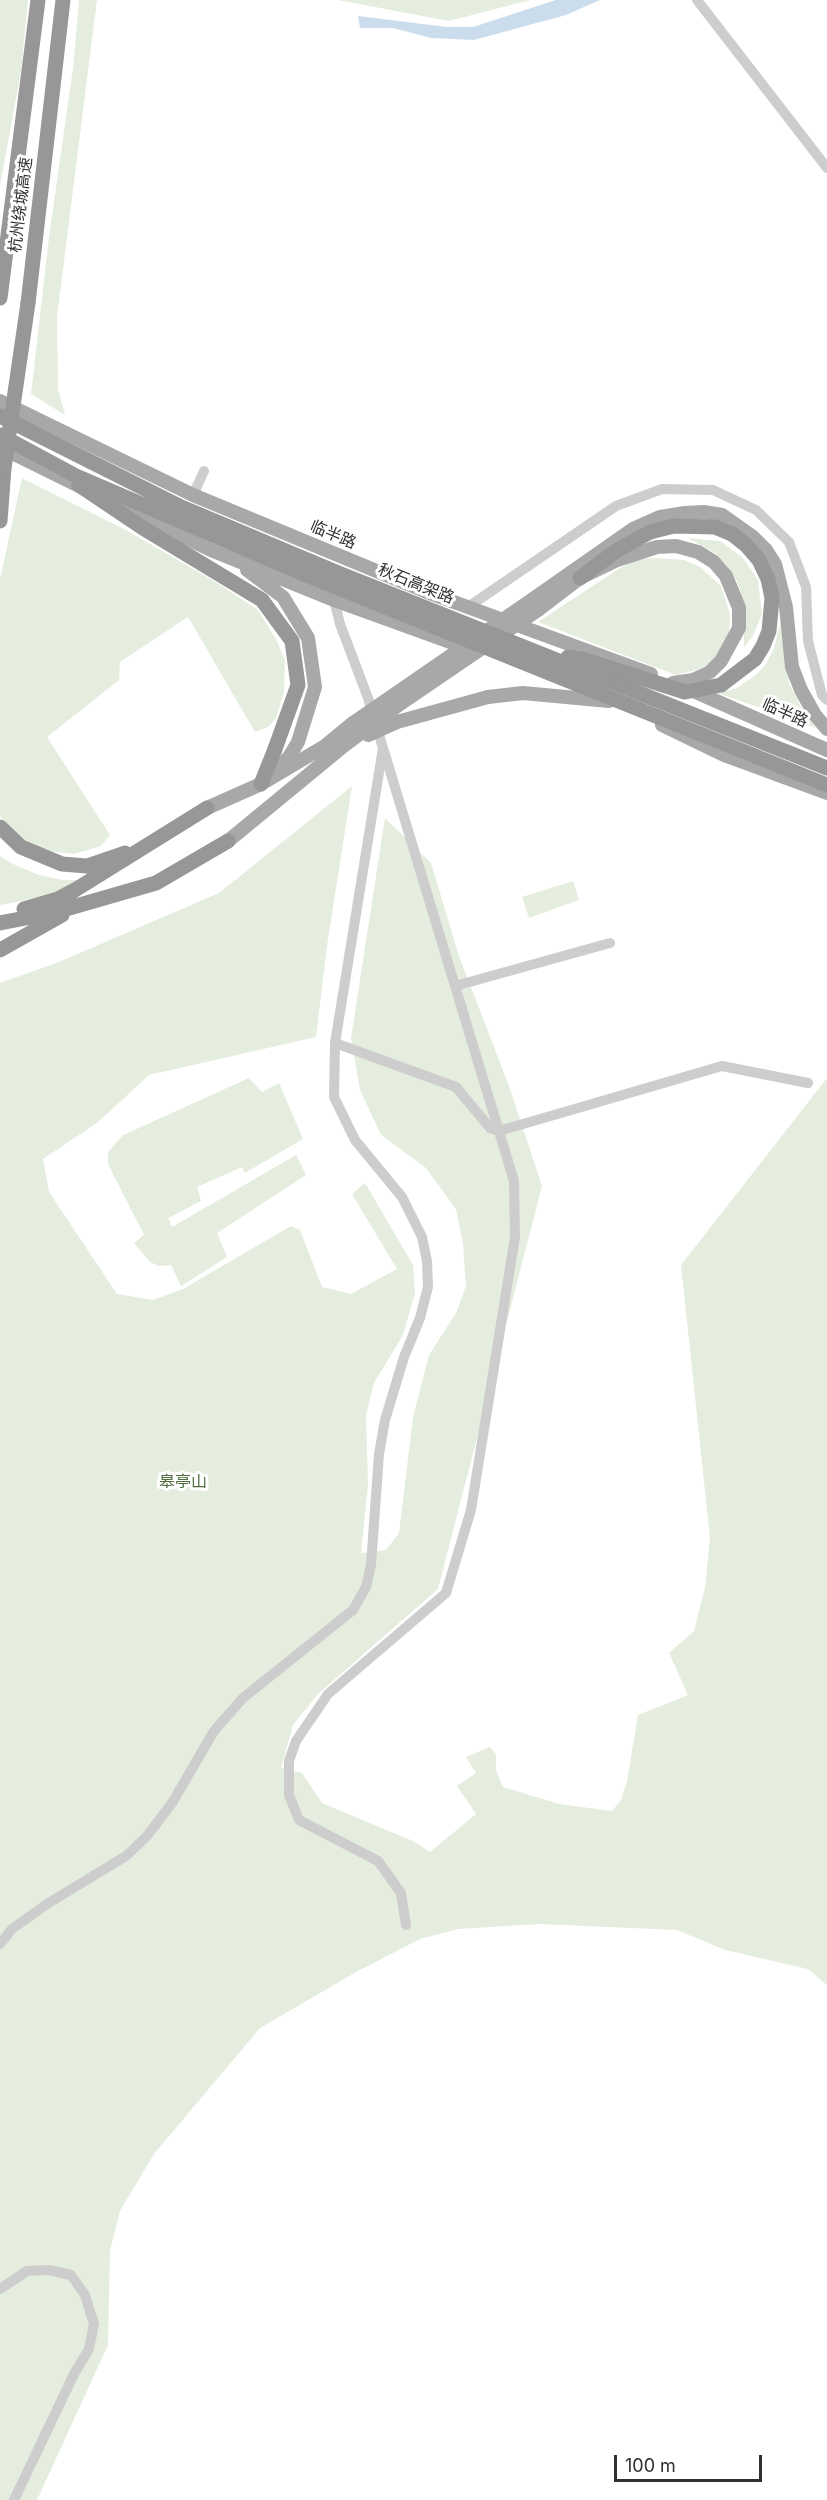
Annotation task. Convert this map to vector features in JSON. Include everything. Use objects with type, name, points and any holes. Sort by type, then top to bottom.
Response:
[{"type":"highway","name":"杭州绕城高速","points":[[0,298],[38,0]]},
{"type":"highway","name":"杭州绕城高速","points":[[0,486],[28,303],[63,0]]},
{"type":"highway","points":[[0,263],[9,231]]},
{"type":"highway","name":"秋石高架路","points":[[0,416],[181,507],[338,573],[827,768]]},
{"type":"highway","name":"秋石高架路","points":[[0,435],[78,477],[304,574],[827,784]]},
{"type":"highway","points":[[32,452],[143,528],[262,600],[292,641],[298,685],[261,784]]},
{"type":"highway","points":[[0,521],[4,468]]},
{"type":"highway","points":[[540,653],[582,659],[685,692],[721,685],[754,659],[764,646],[773,614],[770,588],[759,560],[732,534],[715,527],[674,526],[650,532],[616,551],[580,578]]},
{"type":"highway","points":[[0,913],[40,906],[58,899],[108,871],[207,808]]},
{"type":"highway","points":[[0,827],[21,848],[62,864],[87,866],[153,841]]},
{"type":"highway","points":[[0,923],[52,913],[156,883],[228,841]]},
{"type":"highway","points":[[0,950],[79,904]]},
{"type":"main road","name":"临半路","points":[[0,400],[193,495],[468,607],[673,682],[827,750]]},
{"type":"main road","points":[[0,447],[211,550],[254,574],[283,597],[308,638],[315,687],[298,742],[289,757],[261,784]]},
{"type":"main road","points":[[228,841],[341,748],[536,604],[633,529],[660,517],[704,512],[722,515],[753,537],[766,550],[775,564],[786,607],[792,668],[815,715],[827,729]]},
{"type":"main road","points":[[207,808],[261,784],[325,746],[353,723],[580,578],[617,560],[657,547],[676,546],[698,552],[714,562],[726,576],[739,608],[739,628],[721,661],[710,672],[693,680],[673,682]]},
{"type":"main road","points":[[211,550],[334,600],[611,701],[724,755],[827,794]]},
{"type":"main road","points":[[341,748],[397,722],[488,697],[523,693],[611,701]]},
{"type":"street","points":[[697,0],[827,168]]},
{"type":"street","points":[[193,495],[204,471]]},
{"type":"street","points":[[468,607],[616,506],[662,489],[713,490],[756,510],[789,542],[806,587],[808,641],[822,694],[827,700]]},
{"type":"street","points":[[343,557],[334,600],[340,624],[368,698],[514,1181],[515,1237],[471,1510],[446,1593],[328,1694],[296,1741],[289,1761],[290,1795],[299,1820],[378,1862],[401,1893],[406,1925]]},
{"type":"street","points":[[0,1944],[12,1929],[47,1904],[126,1856],[147,1836],[172,1803],[214,1731],[243,1698],[353,1610],[366,1587],[371,1565],[379,1454],[385,1420],[404,1357],[420,1318],[428,1287],[427,1261],[422,1237],[402,1197],[355,1140],[334,1097],[335,1043],[383,748]]},
{"type":"street","points":[[456,986],[610,943]]},
{"type":"street","points":[[335,1043],[456,1087],[490,1128],[499,1131],[722,1066],[808,1083]]},
{"type":"street","points":[[0,2289],[27,2271],[49,2270],[71,2276],[86,2295],[94,2325],[89,2349],[74,2374],[14,2500]]},
{"type":"green space","points":[[0,0],[28,0],[21,71],[0,186]]},
{"type":"green space","points":[[79,0],[97,0],[57,317],[58,389],[65,415],[31,394],[49,237],[73,68]]},
{"type":"green space","points":[[338,0],[530,0],[449,21]]},
{"type":"green space","points":[[22,478],[124,529],[214,581],[258,610],[277,641],[285,661],[284,692],[276,718],[268,727],[255,732],[188,617],[120,662],[119,680],[47,737],[110,835],[101,846],[74,854],[42,850],[18,839],[0,816],[0,579]]},
{"type":"green space","points":[[688,538],[720,541],[743,558],[758,580],[762,614],[753,636],[744,647],[744,604],[737,581],[726,564],[715,553]]},
{"type":"green space","points":[[653,558],[684,560],[700,567],[721,586],[730,614],[729,634],[721,650],[709,664],[676,675],[538,622],[620,568],[636,560]]},
{"type":"green space","points":[[780,624],[789,683],[804,713],[816,728],[718,693],[737,688],[757,674],[766,664],[774,648]]},
{"type":"green space","name":"皋亭山","points":[[352,786],[327,946],[316,1037],[149,1075],[97,1123],[43,1159],[49,1192],[117,1294],[153,1300],[183,1289],[291,1226],[300,1230],[322,1287],[351,1294],[397,1269],[352,1194],[365,1183],[413,1265],[415,1293],[403,1335],[374,1383],[366,1416],[368,1485],[361,1553],[386,1550],[399,1533],[413,1417],[429,1355],[456,1313],[466,1286],[463,1244],[456,1209],[426,1168],[381,1135],[360,1090],[351,1038],[385,818],[431,863],[459,956],[509,1086],[542,1186],[438,1589],[318,1694],[293,1725],[281,1768],[302,1773],[322,1803],[413,1841],[430,1852],[476,1814],[457,1786],[476,1773],[466,1757],[490,1747],[496,1754],[496,1770],[503,1787],[559,1804],[612,1811],[621,1800],[627,1781],[638,1715],[688,1695],[669,1653],[694,1631],[705,1588],[710,1538],[681,1265],[827,1078],[827,1985],[808,1969],[725,1950],[677,1930],[539,1924],[458,1929],[420,1939],[358,1971],[260,2028],[154,2154],[120,2211],[110,2251],[108,2345],[37,2500],[0,2500],[0,983],[59,962],[219,893]]},
{"type":"green space","points":[[0,856],[39,875],[63,880],[80,880],[51,895],[0,905]]},
{"type":"green space","points":[[573,881],[579,900],[529,918],[522,897]]},
{"type":"green space","points":[[249,1078],[262,1092],[279,1083],[303,1139],[245,1173],[242,1167],[197,1187],[201,1201],[168,1218],[172,1227],[296,1155],[306,1175],[217,1233],[227,1257],[181,1286],[171,1265],[159,1266],[150,1262],[134,1243],[144,1235],[108,1164],[108,1152],[123,1135]]},
{"type":"water","points":[[556,0],[600,0],[566,15],[474,40],[431,38],[393,28],[360,28],[358,16],[447,27],[473,27]]}]
